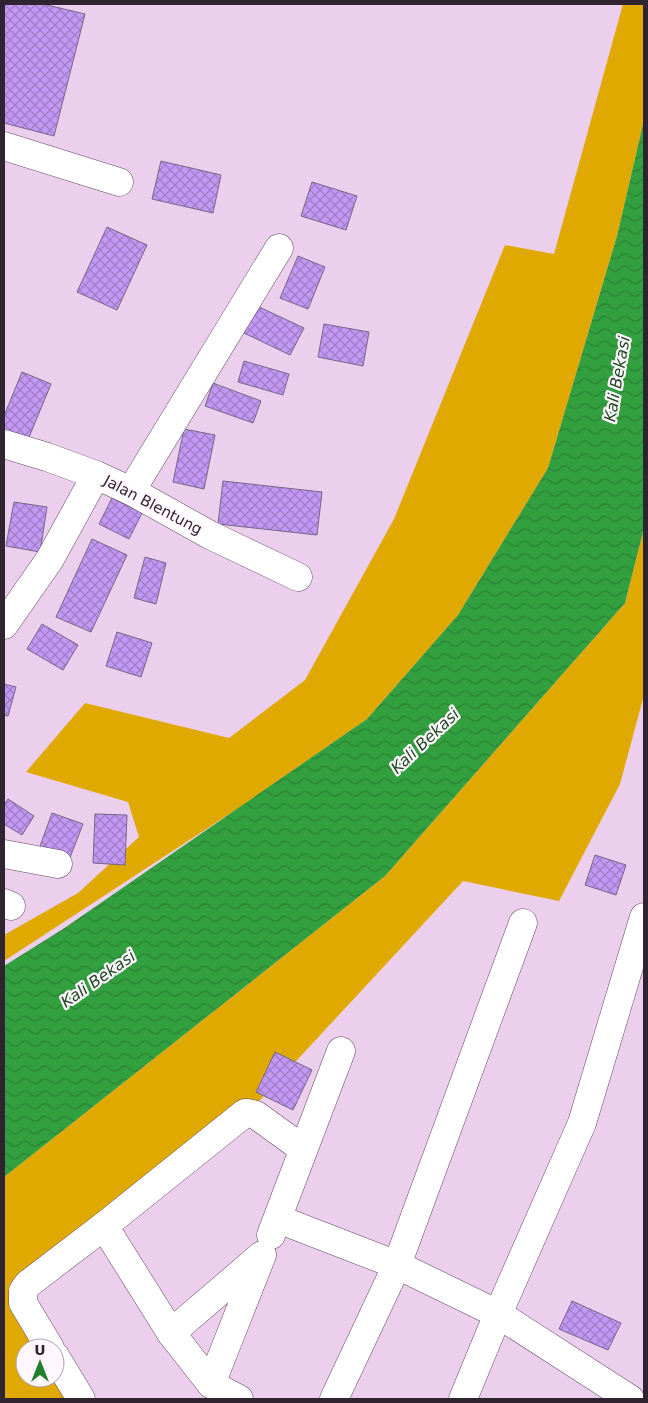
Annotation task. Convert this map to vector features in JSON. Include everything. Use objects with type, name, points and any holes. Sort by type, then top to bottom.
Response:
[{"type":"street","points":[[4,146],[119,182]]},
{"type":"street","points":[[131,491],[279,248]]},
{"type":"street","name":"Jalan Blentung","points":[[4,444],[47,457],[131,491],[210,535],[298,577]]},
{"type":"street","points":[[4,625],[50,559],[96,476]]},
{"type":"street","points":[[4,854],[58,864]]},
{"type":"street","points":[[463,1399],[498,1314],[582,1123],[644,917]]},
{"type":"street","points":[[334,1399],[397,1265],[523,923]]},
{"type":"street","points":[[210,1384],[278,1219],[341,1051]]},
{"type":"street","points":[[44,1338],[23,1303],[22,1291],[28,1284],[245,1114],[256,1115],[303,1149]]},
{"type":"street","points":[[278,1219],[397,1265],[498,1314],[630,1399]]},
{"type":"street","points":[[104,1226],[171,1333],[210,1384],[239,1399]]},
{"type":"street","points":[[171,1333],[262,1255]]},
{"type":"street","points":[[65,1373],[81,1399]]},
{"type":"shaded area","points":[[623,4],[644,4],[644,120],[617,236],[548,468],[458,615],[367,719],[237,809],[4,961],[4,935],[78,893],[139,837],[128,802],[26,772],[85,703],[229,738],[305,680],[394,519],[505,245],[554,254]]},
{"type":"shaded area","points":[[644,528],[644,695],[620,784],[559,901],[463,881],[248,1113],[23,1291],[45,1338],[15,1338],[15,1388],[65,1388],[65,1386],[81,1399],[4,1399],[4,1177],[385,876],[625,603]]},
{"type":"water","name":"Kali Bekasi","points":[[644,120],[644,528],[625,603],[385,876],[4,1177],[4,966],[63,929],[367,719],[458,615],[548,468],[617,236]]},
{"type":"building","points":[[4,4],[43,4],[85,14],[54,136],[4,123]]},
{"type":"building","points":[[161,161],[221,175],[213,213],[152,199]]},
{"type":"building","points":[[312,182],[357,196],[346,230],[301,216]]},
{"type":"building","points":[[107,227],[147,245],[117,310],[77,292]]},
{"type":"building","points":[[298,256],[325,267],[308,309],[280,298]]},
{"type":"building","points":[[257,306],[304,328],[290,355],[244,333]]},
{"type":"building","points":[[324,324],[369,332],[363,366],[318,357]]},
{"type":"building","points":[[244,361],[289,374],[283,395],[238,382]]},
{"type":"building","points":[[22,372],[51,384],[27,442],[4,432],[4,416]]},
{"type":"building","points":[[213,383],[261,401],[253,423],[205,406]]},
{"type":"building","points":[[184,429],[215,435],[204,489],[173,482]]},
{"type":"building","points":[[223,481],[322,492],[317,535],[218,524]]},
{"type":"building","points":[[112,498],[142,513],[129,539],[99,524]]},
{"type":"building","points":[[14,502],[47,507],[40,552],[6,546]]},
{"type":"building","points":[[92,539],[127,555],[91,632],[56,617]]},
{"type":"building","points":[[145,557],[166,563],[156,604],[134,598]]},
{"type":"building","points":[[42,624],[78,645],[63,670],[27,649]]},
{"type":"building","points":[[117,632],[152,643],[141,677],[106,666]]},
{"type":"building","points":[[4,684],[16,687],[8,716],[4,715]]},
{"type":"building","points":[[8,799],[34,816],[22,835],[4,824],[4,805]]},
{"type":"building","points":[[52,813],[83,824],[69,860],[39,849]]},
{"type":"building","points":[[95,814],[127,815],[125,865],[93,863]]},
{"type":"building","points":[[595,855],[626,865],[616,895],[585,885]]},
{"type":"building","points":[[275,1052],[312,1070],[293,1110],[256,1092]]},
{"type":"building","points":[[572,1301],[621,1323],[608,1350],[559,1329]]}]
